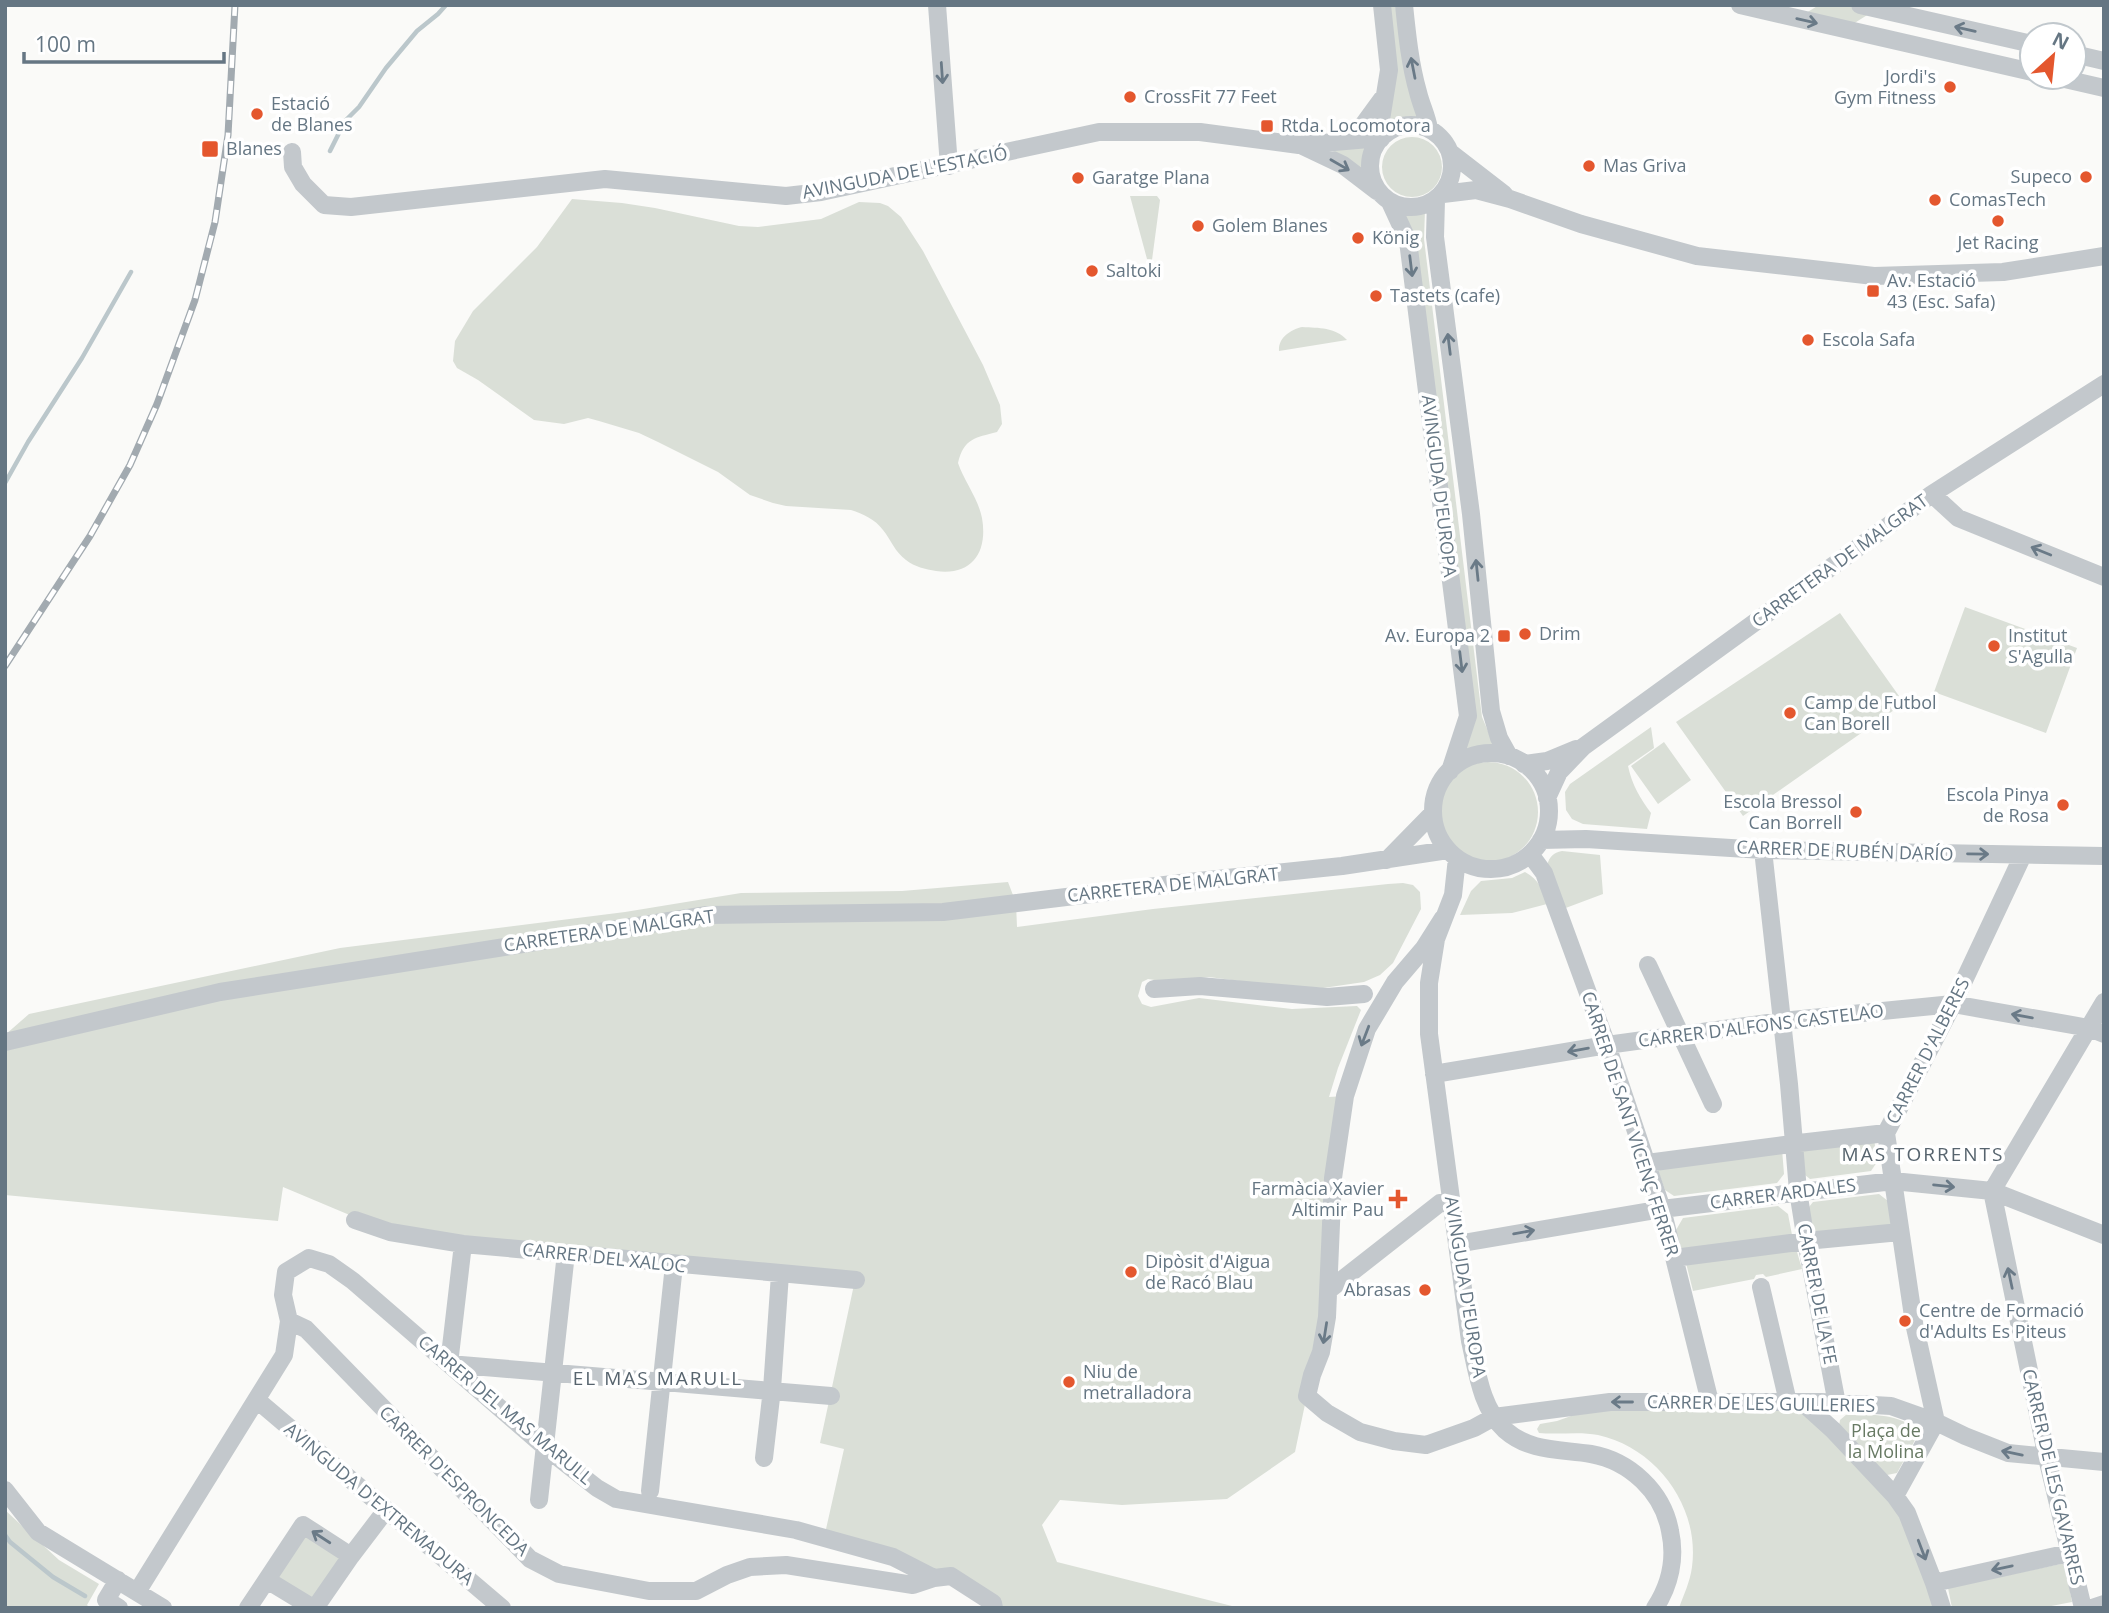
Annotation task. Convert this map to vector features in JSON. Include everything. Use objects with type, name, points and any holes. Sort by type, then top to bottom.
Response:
[{"type":"street","points":[[937,5],[950,166]]},
{"type":"street","points":[[1382,5],[1389,70],[1379,141],[1370,159],[1371,176],[1384,197],[1402,205],[1424,205],[1440,197],[1476,190],[1510,198],[1581,224],[1697,256],[1874,276],[2003,272],[2104,256]]},
{"type":"street","points":[[1404,5],[1409,51],[1429,129]]},
{"type":"street","points":[[1740,5],[2018,69]]},
{"type":"street","points":[[1860,5],[2018,41]]},
{"type":"street","points":[[1333,142],[1363,125],[1387,90]]},
{"type":"street","points":[[1379,141],[1395,128],[1412,125],[1429,129],[1442,139],[1451,153],[1510,198]]},
{"type":"street","name":"AVINGUDA DE L'ESTACIÓ","points":[[292,152],[293,167],[303,184],[324,205],[351,207],[605,179],[786,196],[821,192],[950,166],[1099,132],[1200,132],[1299,145],[1368,139],[1379,141]]},
{"type":"street","name":"AVINGUDA DE L'ESTACIÓ","points":[[1299,145],[1343,166],[1384,197]]},
{"type":"street","points":[[1440,197],[1452,174],[1451,153]]},
{"type":"street","name":"AVINGUDA D'EUROPA","points":[[1384,197],[1408,241],[1468,716],[1450,771]]},
{"type":"street","name":"AVINGUDA D'EUROPA","points":[[1440,197],[1434,237],[1471,514],[1491,711],[1500,738],[1516,760]]},
{"type":"street","name":"CARRETERA DE MALGRAT","points":[[1548,805],[1559,772],[1583,747],[1933,494],[2104,384]]},
{"type":"street","points":[[1933,494],[1958,518],[2104,577]]},
{"type":"street","name":"CARRETERA DE MALGRAT","points":[[1516,760],[1547,761],[1583,747]]},
{"type":"street","points":[[1493,754],[1516,760],[1539,779],[1548,805],[1547,827],[1530,854],[1509,866],[1484,868],[1470,865],[1452,854],[1439,836],[1433,813],[1437,790],[1450,771],[1462,761],[1477,755],[1493,754]]},
{"type":"street","points":[[1548,805],[1586,839]]},
{"type":"street","points":[[1387,860],[1433,813]]},
{"type":"street","name":"CARRER DE RUBÉN DARÍO","points":[[1541,839],[1586,839],[1763,850],[2104,856]]},
{"type":"street","name":"CARRER DE LA FE","points":[[1763,850],[1798,1191],[1837,1404]]},
{"type":"street","name":"AVINGUDA D'EUROPA","points":[[1452,854],[1453,895],[1436,939],[1429,983],[1429,1034],[1470,1341],[1479,1382],[1494,1417],[1504,1429],[1525,1444],[1593,1454],[1612,1460],[1629,1469],[1647,1484],[1668,1521],[1673,1557],[1671,1573],[1655,1608]]},
{"type":"street","name":"CARRETERA DE MALGRAT","points":[[5,1042],[220,992],[706,915],[943,912],[1452,854]]},
{"type":"street","name":"CARRER DE SANT VICENÇ FERRER","points":[[1530,854],[1544,873],[1647,1163],[1662,1209],[1710,1402]]},
{"type":"street","name":"CARRER D'ALBERES","points":[[1936,1422],[1914,1323],[1886,1133],[1953,1004],[2023,855]]},
{"type":"street","name":"AVINGUDA D'EUROPA","points":[[1453,895],[1484,868]]},
{"type":"street","points":[[1329,1290],[1333,1178],[1345,1096],[1367,1029],[1395,982],[1424,948],[1443,918]]},
{"type":"street","points":[[1648,965],[1713,1104]]},
{"type":"street","points":[[1154,989],[1200,986],[1326,997],[1364,994],[1395,982]]},
{"type":"street","points":[[1364,994],[1380,1007]]},
{"type":"street","points":[[1992,1191],[2096,1031],[2104,1002]]},
{"type":"street","name":"CARRER D'ALFONS CASTELAO","points":[[1434,1074],[1607,1045],[1782,1021],[1953,1004],[2096,1031]]},
{"type":"street","points":[[1647,1163],[1886,1133]]},
{"type":"street","name":"CARRER ARDALES","points":[[1457,1244],[1662,1209],[1893,1181],[1992,1191],[2104,1235]]},
{"type":"street","name":"CARRER DE LES GAVARRES","points":[[1992,1191],[2047,1458],[2083,1608]]},
{"type":"street","points":[[1329,1290],[1440,1203],[1451,1202]]},
{"type":"street","name":"CARRER DEL XALOC","points":[[355,1220],[390,1232],[463,1244],[856,1280]]},
{"type":"street","points":[[1674,1258],[1900,1232]]},
{"type":"street","points":[[463,1244],[449,1364],[831,1396]]},
{"type":"street","points":[[539,1500],[566,1253]]},
{"type":"street","name":"CARRER DEL MAS MARULL","points":[[137,1592],[284,1355],[289,1321],[283,1295],[286,1272],[309,1258],[329,1264],[353,1282],[546,1448],[597,1488],[616,1499],[796,1530],[893,1557],[933,1578],[951,1576],[994,1605]]},
{"type":"street","points":[[650,1491],[674,1265]]},
{"type":"street","points":[[764,1458],[780,1274]]},
{"type":"street","points":[[1761,1287],[1795,1402],[1833,1430],[1895,1496],[1907,1513],[1942,1608]]},
{"type":"street","name":"CARRER DE LES GUILLERIES","points":[[1329,1290],[1321,1352],[1307,1396],[1327,1413],[1360,1432],[1405,1443],[1426,1445],[1474,1428],[1494,1417],[1610,1402],[1795,1402],[1891,1406],[2008,1453],[2104,1462]]},
{"type":"street","name":"CARRER D'ESPRONCEDA","points":[[289,1321],[306,1329],[530,1559],[559,1574],[649,1591],[696,1591],[750,1567],[786,1565],[913,1585],[933,1578]]},
{"type":"street","name":"AVINGUDA D'EXTREMADURA","points":[[257,1400],[502,1608]]},
{"type":"street","points":[[1895,1496],[1936,1422]]},
{"type":"street","points":[[5,1490],[38,1532],[163,1608]]},
{"type":"street","points":[[267,1580],[314,1608],[386,1510]]},
{"type":"street","points":[[248,1608],[303,1525],[351,1556]]},
{"type":"street","points":[[1934,1583],[2069,1553]]},
{"type":"street","points":[[118,1580],[107,1600],[119,1608]]},
{"type":"street","points":[[640,1608],[649,1591]]},
{"type":"street","points":[[2092,1608],[2104,1604]]},
{"type":"green space","points":[[1386,5],[1395,5],[1418,120],[1387,129]]},
{"type":"green space","points":[[1819,5],[1842,5],[1872,12],[1853,24],[1806,13]]},
{"type":"green space","points":[[1406,137],[1418,137],[1437,150],[1442,167],[1440,179],[1429,192],[1418,197],[1406,197],[1387,184],[1382,173],[1382,161],[1395,142]]},
{"type":"green space","points":[[1328,148],[1371,148],[1366,173]]},
{"type":"green space","points":[[1130,196],[1157,196],[1160,200],[1152,260],[1147,259]]},
{"type":"green space","points":[[572,199],[655,208],[739,226],[758,227],[821,219],[859,202],[880,203],[901,217],[923,251],[983,365],[1000,405],[1002,424],[997,432],[972,440],[964,448],[958,463],[982,518],[982,541],[975,559],[959,570],[949,572],[917,566],[899,553],[876,523],[860,513],[851,510],[786,506],[750,495],[718,472],[658,442],[639,433],[599,421],[588,418],[564,424],[534,420],[457,368],[453,361],[455,341],[473,311],[537,247]]},
{"type":"green space","points":[[1402,210],[1425,210],[1424,239],[1482,717],[1493,743],[1491,747],[1464,751],[1467,735]]},
{"type":"green space","points":[[1302,327],[1332,330],[1347,340],[1279,351],[1280,342],[1286,335]]},
{"type":"green space","points":[[1965,607],[2077,648],[2046,733],[1934,692]]},
{"type":"green space","name":"Camp de Futbol Can Borell","points":[[1840,613],[1904,703],[1743,816],[1676,722]]},
{"type":"green space","points":[[1651,727],[1654,748],[1628,766],[1637,791],[1651,813],[1647,829],[1583,824],[1572,819],[1566,810],[1565,792],[1570,784]]},
{"type":"green space","points":[[1664,742],[1691,780],[1658,804],[1631,766]]},
{"type":"green space","points":[[1488,762],[1507,766],[1523,777],[1534,793],[1538,812],[1534,831],[1523,847],[1507,858],[1488,862],[1469,858],[1453,847],[1442,831],[1438,812],[1442,793],[1453,777],[1469,766]]},
{"type":"green space","points":[[1562,851],[1600,855],[1603,894],[1563,909],[1547,865],[1552,855]]},
{"type":"green space","points":[[1525,872],[1540,885],[1547,904],[1512,913],[1460,915],[1471,891],[1481,881],[1512,878]]},
{"type":"green space","points":[[1008,882],[1016,903],[1017,927],[1153,909],[1388,884],[1413,885],[1420,892],[1421,909],[1393,963],[1380,975],[1364,982],[1323,988],[1270,985],[1209,977],[1168,982],[1148,979],[1142,982],[1138,996],[1142,1004],[1151,1007],[1199,998],[1292,1009],[1357,1006],[1361,1010],[1329,1097],[1345,1096],[1329,1290],[1295,1452],[1227,1499],[1122,1505],[1060,1500],[1042,1525],[1057,1562],[1232,1606],[1386,1608],[994,1608],[951,1576],[824,1538],[844,1449],[820,1443],[855,1280],[390,1232],[283,1187],[278,1221],[5,1195],[5,1035],[29,1014],[340,948],[625,912],[741,893],[902,891]]},
{"type":"green space","points":[[1874,1138],[1877,1162],[1871,1171],[1810,1179],[1800,1171],[1799,1147]]},
{"type":"green space","points":[[1782,1149],[1784,1174],[1777,1183],[1674,1196],[1665,1190],[1655,1162]]},
{"type":"green space","points":[[1879,1194],[1888,1201],[1893,1228],[1810,1237],[1805,1212],[1813,1202]]},
{"type":"green space","points":[[1778,1206],[1788,1214],[1793,1240],[1683,1254],[1676,1230],[1683,1218]]},
{"type":"green space","points":[[1795,1245],[1802,1269],[1766,1277],[1763,1274],[1756,1275],[1754,1279],[1693,1291],[1685,1259]]},
{"type":"green space","points":[[1610,1402],[1802,1403],[1895,1496],[1942,1608],[1679,1608],[1691,1572],[1693,1545],[1689,1523],[1670,1483],[1639,1453],[1619,1442],[1591,1434],[1539,1433],[1537,1429],[1540,1424],[1557,1421]]},
{"type":"green space","name":"Plaça de la Molina","points":[[1847,1414],[1890,1417],[1914,1427],[1915,1440],[1897,1473],[1887,1475],[1839,1426],[1840,1420]]},
{"type":"green space","points":[[5,1510],[59,1560],[99,1584],[87,1605],[90,1608],[5,1608]]},
{"type":"green space","points":[[306,1527],[351,1556],[317,1608],[267,1580]]},
{"type":"green space","points":[[2065,1563],[2072,1602],[2041,1608],[1952,1608],[1948,1588]]},
{"type":"waterway","points":[[330,151],[345,121],[359,107],[386,68],[417,31],[446,5]]},
{"type":"waterway","points":[[5,483],[131,272]]},
{"type":"waterway","points":[[5,1535],[53,1577],[85,1596]]},
{"type":"railway","points":[[5,666],[90,536],[130,465],[157,404],[195,300],[215,222],[228,135],[235,5]]},
{"type":"place","name":"Jordi's Gym Fitness","points":[[1950,87]]},
{"type":"place","name":"CrossFit 77 Feet","points":[[1130,97]]},
{"type":"place","name":"Estació de Blanes","points":[[257,114]]},
{"type":"place","name":"Rtda. Locomotora","points":[[1267,126]]},
{"type":"place","name":"Blanes","points":[[210,149]]},
{"type":"place","name":"Mas Griva","points":[[1589,166]]},
{"type":"place","name":"Supeco","points":[[2086,177]]},
{"type":"place","name":"Garatge Plana","points":[[1078,178]]},
{"type":"place","name":"ComasTech","points":[[1935,200]]},
{"type":"place","name":"Jet Racing","points":[[1998,221]]},
{"type":"place","name":"Golem Blanes","points":[[1198,226]]},
{"type":"place","name":"König","points":[[1358,238]]},
{"type":"place","name":"Saltoki","points":[[1092,271]]},
{"type":"place","name":"Av. Estació 43 (Esc. Safa)","points":[[1873,291]]},
{"type":"place","name":"Tastets (cafe)","points":[[1376,296]]},
{"type":"place","name":"Escola Safa","points":[[1808,340]]},
{"type":"place","name":"Drim","points":[[1525,634]]},
{"type":"place","name":"Av. Europa 2","points":[[1504,636]]},
{"type":"place","name":"Institut S'Agulla","points":[[1994,646]]},
{"type":"place","name":"Camp de Futbol Can Borell","points":[[1790,713]]},
{"type":"place","name":"Escola Pinya de Rosa","points":[[2063,805]]},
{"type":"place","name":"Escola Bressol Can Borrell","points":[[1856,812]]},
{"type":"place","name":"Farmàcia Xavier Altimir Pau","points":[[1398,1199]]},
{"type":"place","name":"Dipòsit d'Aigua de Racó Blau","points":[[1131,1272]]},
{"type":"place","name":"Abrasas","points":[[1425,1290]]},
{"type":"place","name":"Centre de Formació d'Adults Es Piteus","points":[[1905,1321]]},
{"type":"place","name":"Niu de metralladora","points":[[1069,1382]]},
{"type":"district","name":"MAS TORRENTS","points":[[1923,1154]]},
{"type":"district","name":"EL MAS MARULL","points":[[658,1378]]}]
